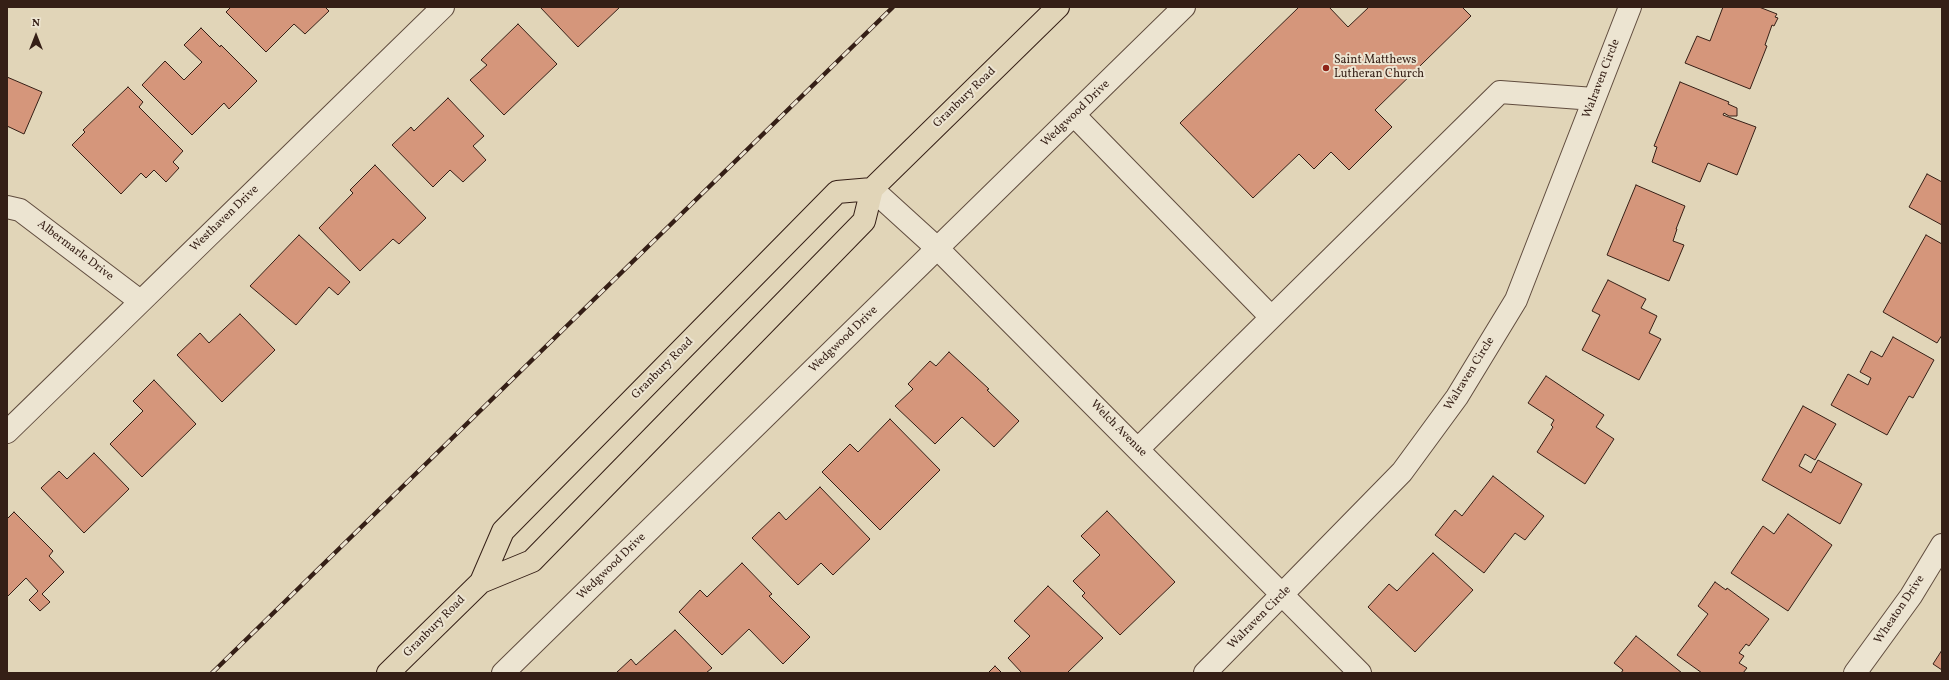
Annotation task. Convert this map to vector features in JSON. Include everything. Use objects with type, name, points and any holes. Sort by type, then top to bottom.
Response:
[{"type":"main road","name":"Granbury Road","points":[[388,673],[481,582],[532,561],[864,221],[872,188],[1058,7]]},
{"type":"main road","name":"Granbury Road","points":[[481,582],[503,531],[831,198],[837,192],[872,188]]},
{"type":"street","name":"Westhaven Drive","points":[[7,432],[443,7]]},
{"type":"street","name":"Wedgwood Drive","points":[[503,673],[1184,7]]},
{"type":"street","name":"Walraven Circle","points":[[1205,673],[1402,472],[1457,397],[1516,300],[1630,7]]},
{"type":"street","points":[[1138,449],[1270,317],[1500,92],[1594,99]]},
{"type":"street","points":[[1074,115],[1270,317]]},
{"type":"street","name":"Welch Avenue","points":[[872,188],[938,249],[1284,594],[1360,673]]},
{"type":"street","name":"Albermarle Drive","points":[[7,207],[20,210],[140,301]]},
{"type":"street","name":"Wheaton Drive","points":[[1855,673],[1911,596],[1942,545]]},
{"type":"building","points":[[231,7],[325,7],[329,11],[305,34],[294,24],[266,52],[226,12]]},
{"type":"building","points":[[540,7],[620,7],[578,47]]},
{"type":"building","name":"Saint Matthews Lutheran Church","points":[[1299,7],[1329,7],[1348,27],[1369,7],[1462,7],[1471,16],[1375,110],[1392,127],[1349,170],[1331,152],[1314,169],[1299,154],[1253,198],[1180,123]]},
{"type":"building","points":[[1723,7],[1759,7],[1777,14],[1775,17],[1778,18],[1774,26],[1772,25],[1765,45],[1767,46],[1750,89],[1685,63],[1697,36],[1710,41]]},
{"type":"building","points":[[518,24],[557,64],[504,115],[470,80],[487,65],[481,60]]},
{"type":"building","points":[[201,28],[220,47],[221,45],[257,81],[229,109],[224,103],[192,135],[142,85],[165,61],[184,80],[202,62],[184,45]]},
{"type":"building","points":[[7,77],[42,92],[24,134],[7,126]]},
{"type":"building","points":[[1680,82],[1729,102],[1728,104],[1737,108],[1737,116],[1729,116],[1724,113],[1723,115],[1756,127],[1737,175],[1708,163],[1700,182],[1652,162],[1657,147],[1654,146]]},
{"type":"building","points":[[128,87],[143,102],[139,107],[183,151],[173,162],[179,168],[166,182],[154,170],[146,178],[141,173],[121,194],[72,145],[85,132],[83,130]]},
{"type":"building","points":[[448,98],[484,136],[473,146],[486,160],[463,182],[450,170],[433,187],[392,145],[411,127],[414,131]]},
{"type":"building","points":[[375,165],[426,218],[399,244],[393,239],[360,271],[319,228],[353,193],[350,190]]},
{"type":"building","points":[[1927,174],[1942,182],[1942,225],[1909,207]]},
{"type":"building","points":[[1636,185],[1685,206],[1673,241],[1684,245],[1669,281],[1607,255]]},
{"type":"building","points":[[299,235],[350,282],[338,295],[329,287],[296,325],[250,286]]},
{"type":"building","points":[[1926,235],[1942,244],[1942,335],[1937,343],[1883,312]]},
{"type":"building","points":[[1608,280],[1646,299],[1641,308],[1657,316],[1649,333],[1661,339],[1639,380],[1582,350],[1600,315],[1592,311]]},
{"type":"building","points":[[240,314],[275,350],[222,402],[177,355],[200,333],[209,343]]},
{"type":"building","points":[[1893,337],[1934,360],[1913,398],[1909,396],[1887,435],[1831,405],[1848,374],[1868,385],[1871,378],[1860,372],[1871,351],[1882,357]]},
{"type":"building","points":[[949,352],[989,389],[987,390],[1019,421],[994,447],[962,417],[935,444],[895,406],[913,389],[908,384],[930,361],[936,366]]},
{"type":"building","points":[[1546,376],[1604,415],[1596,427],[1614,439],[1585,484],[1537,452],[1553,427],[1551,425],[1554,420],[1528,403]]},
{"type":"building","points":[[154,380],[196,424],[142,477],[110,444],[143,411],[133,401]]},
{"type":"building","points":[[1803,406],[1836,424],[1815,460],[1805,454],[1799,466],[1811,473],[1818,460],[1862,484],[1840,524],[1762,480]]},
{"type":"building","points":[[890,419],[940,470],[880,530],[822,472],[850,444],[858,452]]},
{"type":"building","points":[[94,453],[129,489],[84,533],[41,488],[59,471],[67,479]]},
{"type":"building","points":[[1493,476],[1544,516],[1525,540],[1515,533],[1484,573],[1435,535],[1455,510],[1462,516]]},
{"type":"building","points":[[820,487],[870,539],[833,575],[821,563],[798,585],[752,538],[779,512],[786,520]]},
{"type":"building","points":[[1107,511],[1175,582],[1120,635],[1082,596],[1085,593],[1073,581],[1100,555],[1081,536]]},
{"type":"building","points":[[14,512],[53,551],[49,556],[64,572],[42,594],[50,602],[40,611],[29,600],[38,591],[26,578],[7,597],[7,519]]},
{"type":"building","points":[[1788,514],[1832,545],[1788,611],[1731,573],[1763,526],[1774,534]]},
{"type":"building","points":[[1433,553],[1473,590],[1415,652],[1368,607],[1389,584],[1397,591]]},
{"type":"building","points":[[742,563],[772,594],[769,596],[810,637],[783,664],[749,629],[722,655],[679,612],[700,590],[707,597]]},
{"type":"building","points":[[1715,582],[1726,590],[1727,588],[1769,619],[1749,646],[1746,644],[1739,653],[1744,656],[1739,663],[1747,668],[1743,673],[1702,673],[1677,655],[1708,614],[1698,606]]},
{"type":"building","points":[[1048,586],[1103,638],[1067,673],[1022,673],[1008,658],[1030,636],[1014,621]]},
{"type":"building","points":[[675,630],[712,668],[706,673],[616,673],[631,659],[636,665]]},
{"type":"building","points":[[1636,636],[1682,673],[1621,673],[1623,670],[1614,663]]},
{"type":"building","points":[[1942,650],[1942,670],[1933,664]]},
{"type":"building","points":[[995,666],[1002,673],[988,673]]},
{"type":"railway","points":[[212,673],[893,7]]},
{"type":"place","name":"Saint Matthews Lutheran Church","points":[[1326,68]]}]
